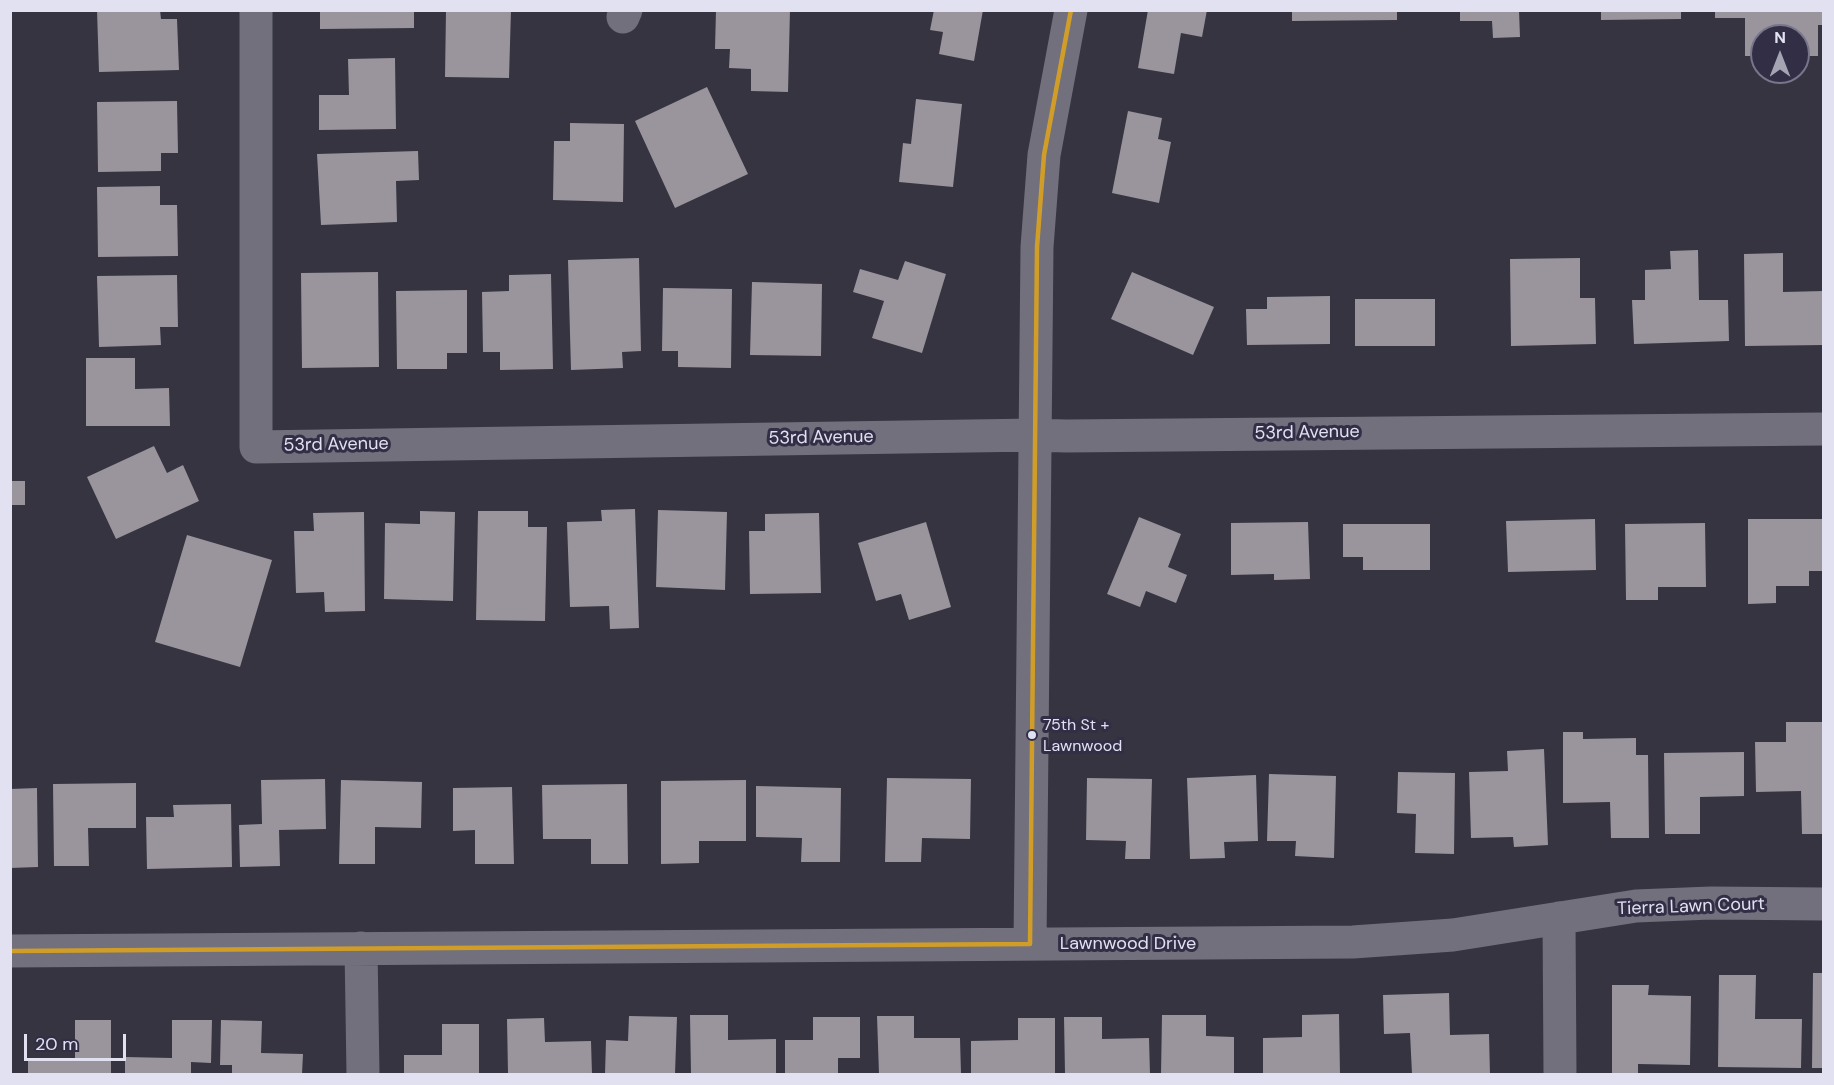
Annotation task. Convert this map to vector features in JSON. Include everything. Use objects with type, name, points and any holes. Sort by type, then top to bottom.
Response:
[{"type":"street","name":"53rd Avenue","points":[[256,10],[256,447],[1035,435],[1824,429]]},
{"type":"street","points":[[1030,944],[1037,247],[1044,155],[1071,10]]},
{"type":"street","name":"Tierra Lawn Court","points":[[1559,918],[1647,906],[1711,903],[1824,904]]},
{"type":"street","points":[[1559,918],[1560,1074]]},
{"type":"street","name":"Lawnwood Drive","points":[[10,951],[1353,942],[1453,935],[1559,918]]},
{"type":"street","points":[[361,948],[363,1074]]},
{"type":"building","points":[[97,10],[160,10],[161,19],[177,19],[179,70],[99,72]]},
{"type":"building","points":[[320,10],[414,10],[414,28],[320,29]]},
{"type":"building","points":[[446,10],[511,10],[509,78],[445,77]]},
{"type":"building","points":[[716,10],[790,10],[788,92],[751,91],[751,69],[729,68],[730,49],[715,49]]},
{"type":"building","points":[[934,10],[983,10],[974,61],[939,54],[943,32],[930,30]]},
{"type":"building","points":[[1148,10],[1207,10],[1202,37],[1181,33],[1174,74],[1138,68]]},
{"type":"building","points":[[1292,10],[1397,10],[1397,20],[1292,21]]},
{"type":"building","points":[[1460,10],[1519,10],[1520,37],[1493,38],[1492,21],[1460,21]]},
{"type":"building","points":[[1601,10],[1681,10],[1681,19],[1601,20]]},
{"type":"building","points":[[1715,10],[1824,10],[1824,25],[1818,25],[1818,56],[1810,56],[1810,24],[1750,24],[1750,56],[1745,56],[1745,18],[1715,18]]},
{"type":"building","points":[[395,58],[396,129],[319,130],[319,95],[349,95],[348,59]]},
{"type":"building","points":[[707,87],[748,174],[675,208],[635,121]]},
{"type":"building","points":[[916,99],[962,104],[953,187],[899,182],[903,143],[911,144]]},
{"type":"building","points":[[177,101],[178,153],[161,153],[161,171],[98,172],[97,102]]},
{"type":"building","points":[[1128,111],[1162,118],[1158,139],[1171,142],[1159,203],[1112,193]]},
{"type":"building","points":[[570,123],[624,124],[623,202],[553,200],[554,141],[570,141]]},
{"type":"building","points":[[418,151],[419,180],[396,181],[397,222],[321,225],[317,154]]},
{"type":"building","points":[[160,186],[160,205],[177,205],[178,256],[98,257],[97,187]]},
{"type":"building","points":[[1698,250],[1699,300],[1728,300],[1729,341],[1634,344],[1632,300],[1645,300],[1645,270],[1671,269],[1670,251]]},
{"type":"building","points":[[1783,253],[1783,292],[1824,291],[1824,345],[1745,346],[1744,254]]},
{"type":"building","points":[[639,258],[641,351],[622,352],[623,368],[571,370],[568,260]]},
{"type":"building","points":[[1580,258],[1580,298],[1595,298],[1596,344],[1511,346],[1510,259]]},
{"type":"building","points":[[905,261],[946,274],[922,353],[872,338],[884,301],[853,292],[860,269],[898,280]]},
{"type":"building","points":[[378,272],[379,367],[302,368],[301,273]]},
{"type":"building","points":[[1132,272],[1214,307],[1193,355],[1111,319]]},
{"type":"building","points":[[551,274],[553,369],[500,370],[500,352],[483,352],[482,292],[509,291],[509,275]]},
{"type":"building","points":[[177,275],[178,327],[160,327],[161,345],[99,347],[97,276]]},
{"type":"building","points":[[752,282],[822,284],[821,356],[750,355]]},
{"type":"building","points":[[663,288],[732,289],[731,368],[678,367],[678,351],[662,351]]},
{"type":"building","points":[[467,290],[467,353],[447,353],[447,369],[397,369],[396,291]]},
{"type":"building","points":[[1330,296],[1330,344],[1247,345],[1246,309],[1267,309],[1267,297]]},
{"type":"building","points":[[1355,299],[1435,299],[1435,346],[1355,346]]},
{"type":"building","points":[[86,358],[135,358],[135,389],[169,388],[170,426],[86,426]]},
{"type":"building","points":[[154,446],[167,473],[183,465],[199,501],[116,539],[87,477]]},
{"type":"building","points":[[10,481],[25,481],[25,505],[10,505]]},
{"type":"building","points":[[635,509],[639,628],[610,629],[609,606],[570,607],[567,522],[602,521],[601,510]]},
{"type":"building","points":[[658,510],[727,512],[725,590],[656,587]]},
{"type":"building","points":[[420,511],[455,512],[453,601],[384,599],[385,523],[420,524]]},
{"type":"building","points":[[478,511],[528,511],[528,527],[547,527],[545,621],[476,620]]},
{"type":"building","points":[[364,512],[365,611],[325,612],[324,592],[296,593],[294,531],[314,531],[313,513]]},
{"type":"building","points":[[819,513],[821,593],[750,594],[749,531],[765,531],[765,514]]},
{"type":"building","points":[[1139,517],[1181,534],[1168,567],[1187,575],[1176,603],[1146,591],[1140,607],[1107,594]]},
{"type":"building","points":[[1595,519],[1596,570],[1508,572],[1506,521]]},
{"type":"building","points":[[1748,519],[1824,519],[1824,571],[1809,571],[1809,586],[1776,586],[1776,603],[1748,604]]},
{"type":"building","points":[[926,522],[951,607],[909,620],[901,594],[876,601],[858,543]]},
{"type":"building","points":[[1308,522],[1310,579],[1274,580],[1274,574],[1231,575],[1231,523]]},
{"type":"building","points":[[1705,523],[1706,587],[1658,587],[1658,600],[1626,600],[1625,524]]},
{"type":"building","points":[[1343,524],[1430,524],[1430,570],[1363,570],[1363,557],[1343,557]]},
{"type":"building","points":[[187,535],[272,560],[240,667],[155,642]]},
{"type":"building","points":[[1786,722],[1824,722],[1824,834],[1802,834],[1801,791],[1756,792],[1755,742],[1786,742]]},
{"type":"building","points":[[1563,732],[1583,732],[1583,739],[1636,738],[1636,755],[1648,755],[1649,838],[1611,838],[1610,802],[1563,803]]},
{"type":"building","points":[[1544,749],[1548,845],[1514,847],[1513,837],[1471,838],[1469,772],[1508,771],[1507,751]]},
{"type":"building","points":[[1744,752],[1744,796],[1700,797],[1700,834],[1665,834],[1664,753]]},
{"type":"building","points":[[1398,772],[1455,773],[1454,854],[1415,853],[1416,814],[1397,813]]},
{"type":"building","points":[[1269,774],[1336,776],[1334,858],[1295,856],[1296,841],[1267,841]]},
{"type":"building","points":[[1256,775],[1258,841],[1224,842],[1225,858],[1190,859],[1187,778]]},
{"type":"building","points":[[887,778],[971,779],[970,839],[922,838],[921,862],[885,862]]},
{"type":"building","points":[[1087,778],[1152,779],[1150,859],[1125,859],[1126,841],[1086,840]]},
{"type":"building","points":[[325,779],[326,829],[279,830],[280,866],[240,867],[239,825],[262,824],[261,780]]},
{"type":"building","points":[[341,780],[422,782],[421,828],[375,827],[375,864],[339,864]]},
{"type":"building","points":[[746,780],[746,841],[699,841],[699,863],[661,864],[661,781]]},
{"type":"building","points":[[136,783],[136,828],[88,828],[89,866],[54,866],[53,784]]},
{"type":"building","points":[[627,784],[628,864],[591,864],[591,839],[543,839],[542,785]]},
{"type":"building","points":[[756,786],[841,788],[840,862],[801,862],[802,838],[756,837]]},
{"type":"building","points":[[512,787],[514,864],[475,864],[475,830],[453,831],[453,788]]},
{"type":"building","points":[[37,788],[38,867],[10,868],[10,789]]},
{"type":"building","points":[[231,804],[232,867],[147,869],[146,817],[174,817],[173,805]]},
{"type":"building","points":[[1813,973],[1824,973],[1824,1068],[1812,1068]]},
{"type":"building","points":[[1719,975],[1756,975],[1755,1019],[1802,1019],[1801,1068],[1718,1067]]},
{"type":"building","points":[[1612,985],[1649,985],[1648,995],[1691,996],[1690,1065],[1638,1064],[1638,1074],[1612,1074]]},
{"type":"building","points":[[1449,993],[1450,1035],[1489,1034],[1490,1074],[1412,1074],[1410,1033],[1384,1034],[1383,995]]},
{"type":"building","points":[[1339,1014],[1340,1074],[1263,1074],[1263,1038],[1302,1037],[1302,1015]]},
{"type":"building","points":[[690,1015],[728,1015],[728,1040],[776,1039],[776,1074],[691,1074]]},
{"type":"building","points":[[1162,1015],[1206,1015],[1206,1036],[1234,1037],[1234,1074],[1161,1074]]},
{"type":"building","points":[[629,1016],[677,1017],[675,1074],[605,1074],[606,1040],[628,1041]]},
{"type":"building","points":[[877,1016],[914,1016],[914,1038],[960,1038],[961,1074],[879,1074]]},
{"type":"building","points":[[813,1017],[860,1017],[860,1058],[838,1058],[838,1074],[785,1074],[785,1040],[813,1040]]},
{"type":"building","points":[[1064,1017],[1102,1017],[1102,1039],[1149,1038],[1150,1074],[1065,1074]]},
{"type":"building","points":[[544,1018],[545,1042],[591,1041],[592,1074],[508,1074],[507,1019]]},
{"type":"building","points":[[1018,1018],[1055,1018],[1055,1074],[971,1074],[971,1041],[1018,1040]]},
{"type":"building","points":[[75,1020],[111,1020],[111,1074],[28,1074],[28,1060],[75,1059]]},
{"type":"building","points":[[172,1020],[212,1020],[211,1063],[191,1062],[191,1074],[125,1074],[125,1057],[172,1058]]},
{"type":"building","points":[[221,1020],[262,1021],[261,1053],[303,1054],[302,1074],[232,1074],[232,1065],[220,1065]]},
{"type":"building","points":[[442,1024],[479,1024],[479,1074],[404,1074],[404,1055],[442,1055]]},
{"type":"transit line","points":[[10,951],[1030,944],[1037,247],[1044,155],[1071,10]]},
{"type":"place","name":"75th St + Lawnwood","points":[[1032,735]]}]
